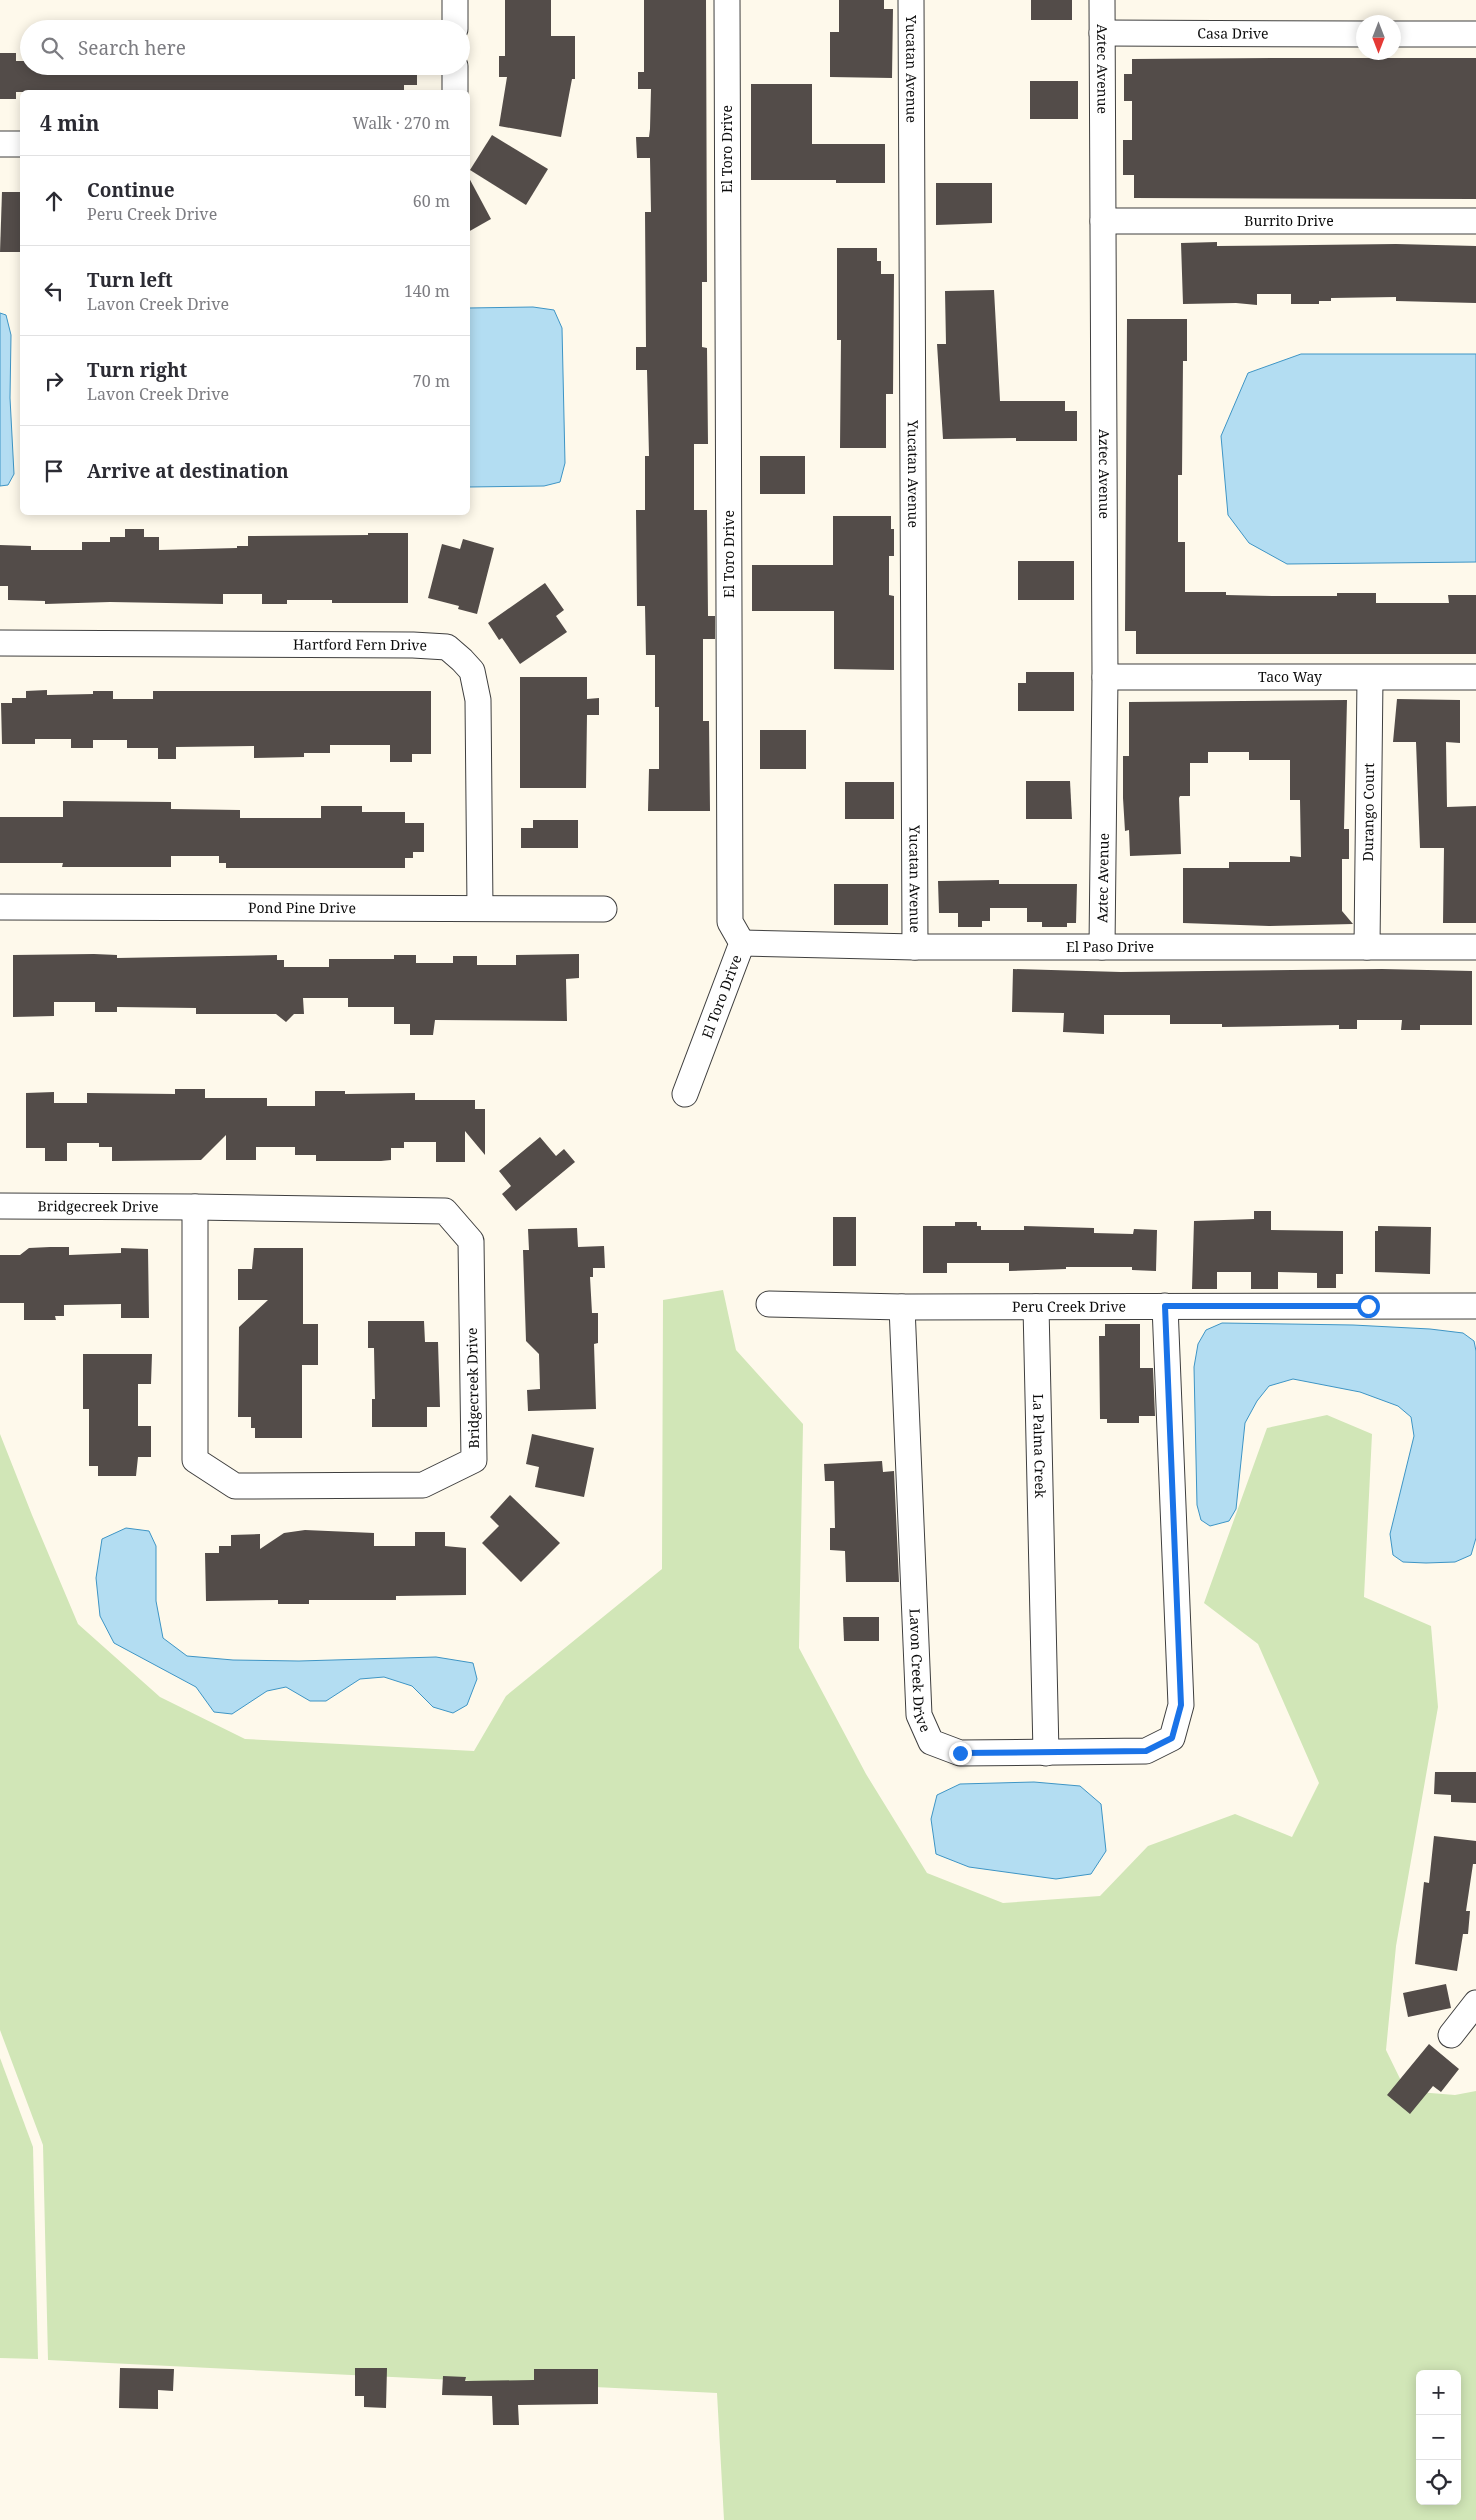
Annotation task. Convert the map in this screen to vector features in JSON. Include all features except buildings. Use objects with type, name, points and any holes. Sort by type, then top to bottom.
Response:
[{"type":"street","points":[[455,0],[455,20]]},
{"type":"street","name":"El Toro Drive","points":[[685,1094],[742,943],[730,922],[727,0]]},
{"type":"street","name":"Yucatan Avenue","points":[[911,0],[915,947]]},
{"type":"street","name":"Aztec Avenue","points":[[1102,0],[1105,677],[1102,947]]},
{"type":"street","name":"Casa Drive","points":[[1102,33],[1356,34]]},
{"type":"street","points":[[1401,34],[1476,34]]},
{"type":"street","points":[[455,75],[455,90]]},
{"type":"street","points":[[0,144],[20,144]]},
{"type":"street","name":"Burrito Drive","points":[[1103,221],[1476,221]]},
{"type":"street","name":"Hartford Fern Drive","points":[[0,643],[413,645],[447,647],[472,671],[478,700],[480,908]]},
{"type":"street","name":"Taco Way","points":[[1105,677],[1476,677]]},
{"type":"street","name":"Durango Court","points":[[1367,947],[1370,678]]},
{"type":"street","name":"Pond Pine Drive","points":[[0,908],[604,908]]},
{"type":"street","name":"El Paso Drive","points":[[742,943],[915,947],[1476,947]]},
{"type":"street","name":"Bridgecreek Drive","points":[[0,1206],[195,1207],[445,1211],[471,1242],[474,1460],[423,1485],[235,1486],[196,1460],[195,1207]]},
{"type":"street","name":"Peru Creek Drive","points":[[769,1304],[902,1307],[1476,1306]]},
{"type":"street","name":"La Palma Creek","points":[[1036,1306],[1046,1753]]},
{"type":"street","name":"Lavon Creek Drive","points":[[902,1307],[919,1716],[931,1742],[960,1753],[1046,1753],[1146,1751],[1172,1738],[1181,1705],[1165,1306]]},
{"type":"street","points":[[1451,2035],[1476,2003]]},
{"type":"green space","points":[[723,1290],[736,1350],[803,1424],[799,1648],[866,1774],[927,1873],[1003,1903],[1100,1896],[1148,1846],[1235,1814],[1292,1837],[1319,1783],[1258,1644],[1204,1603],[1267,1428],[1327,1415],[1372,1434],[1364,1597],[1431,1626],[1438,1707],[1396,1946],[1386,2050],[1406,2091],[1455,2095],[1476,2091],[1476,2520],[724,2520],[717,2393],[48,2360],[43,2145],[0,2030],[0,1434],[78,1624],[160,1697],[245,1739],[474,1751],[506,1696],[662,1569],[663,1300]]},
{"type":"green space","points":[[0,2058],[33,2147],[38,2359],[0,2358]]},
{"type":"water","points":[[533,307],[554,310],[562,328],[565,463],[560,482],[544,486],[470,487],[470,308]]},
{"type":"water","points":[[0,313],[6,315],[11,335],[10,398],[14,474],[8,485],[0,486]]},
{"type":"water","points":[[1301,354],[1476,354],[1476,562],[1287,564],[1249,543],[1228,515],[1221,436],[1248,373]]},
{"type":"water","points":[[1222,1323],[1353,1325],[1430,1329],[1463,1333],[1474,1341],[1476,1351],[1476,1538],[1471,1555],[1455,1562],[1426,1563],[1403,1562],[1393,1555],[1390,1534],[1414,1436],[1411,1417],[1398,1406],[1360,1392],[1293,1379],[1269,1386],[1257,1401],[1245,1423],[1236,1509],[1229,1521],[1210,1526],[1201,1520],[1197,1505],[1194,1367],[1198,1344],[1206,1330]]},
{"type":"water","points":[[126,1528],[149,1531],[156,1546],[156,1601],[163,1638],[187,1656],[233,1660],[299,1661],[436,1657],[473,1663],[477,1679],[467,1705],[453,1713],[433,1707],[412,1686],[384,1677],[360,1679],[326,1701],[310,1701],[286,1687],[267,1691],[232,1714],[214,1712],[196,1687],[114,1643],[100,1616],[96,1578],[102,1539]]},
{"type":"water","points":[[1034,1782],[1080,1786],[1101,1804],[1106,1851],[1091,1874],[1056,1879],[969,1867],[936,1854],[931,1819],[937,1795],[960,1784]]},
{"type":"route","points":[[960,1753],[1146,1751],[1172,1738],[1181,1705],[1165,1306],[1368,1306]]}]
